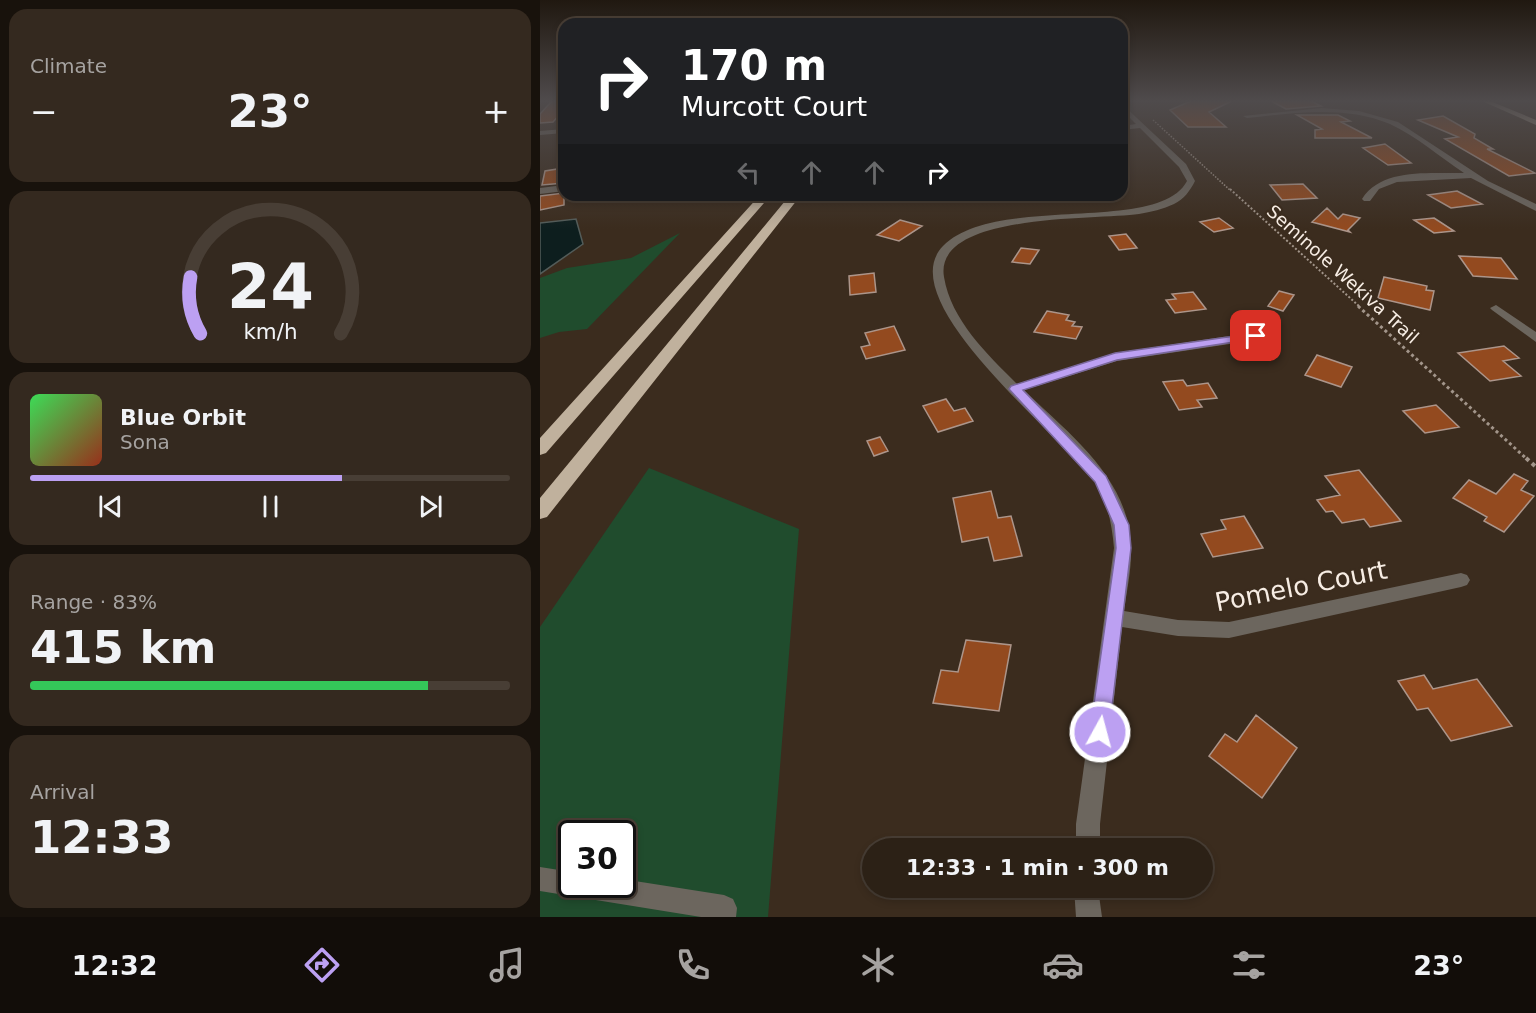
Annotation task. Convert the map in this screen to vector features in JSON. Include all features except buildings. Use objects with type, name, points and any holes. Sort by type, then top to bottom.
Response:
[{"type":"highway","points":[[540,449],[761,201]]},
{"type":"highway","points":[[540,512],[791,201]]},
{"type":"street","points":[[1088,838],[1123,548],[1122,525],[1114,503],[1101,479],[977,350],[952,315],[938,284],[936,265],[945,250],[959,239],[979,231],[1007,224],[1138,211],[1177,199],[1188,190],[1191,182],[1188,173],[1164,144]]},
{"type":"street","points":[[1425,144],[1508,196],[1536,208]]},
{"type":"street","points":[[1367,198],[1374,188],[1386,183],[1472,175]]},
{"type":"street","points":[[540,191],[558,189]]},
{"type":"street","points":[[1496,308],[1536,338]]},
{"type":"street","points":[[1015,389],[1115,357],[1256,336]]},
{"type":"street","name":"Pomelo Court","points":[[1114,617],[1178,628],[1229,630],[1461,580]]},
{"type":"street","points":[[540,879],[558,882]]},
{"type":"street","points":[[636,894],[724,908],[723,917]]},
{"type":"street","points":[[1087,898],[1089,917]]},
{"type":"path","name":"Seminole Wekiva Trail","points":[[1171,144],[1536,467]]},
{"type":"green space","points":[[680,233],[587,329],[559,332],[540,338],[540,278],[567,268],[631,258]]},
{"type":"green space","points":[[649,468],[799,529],[768,917],[540,917],[540,627]]},
{"type":"shaded area","points":[[576,219],[583,244],[540,274],[540,223]]},
{"type":"route","points":[[1100,732],[1123,548],[1122,525],[1114,503],[1101,479],[1015,389],[1115,357],[1256,336]]}]
